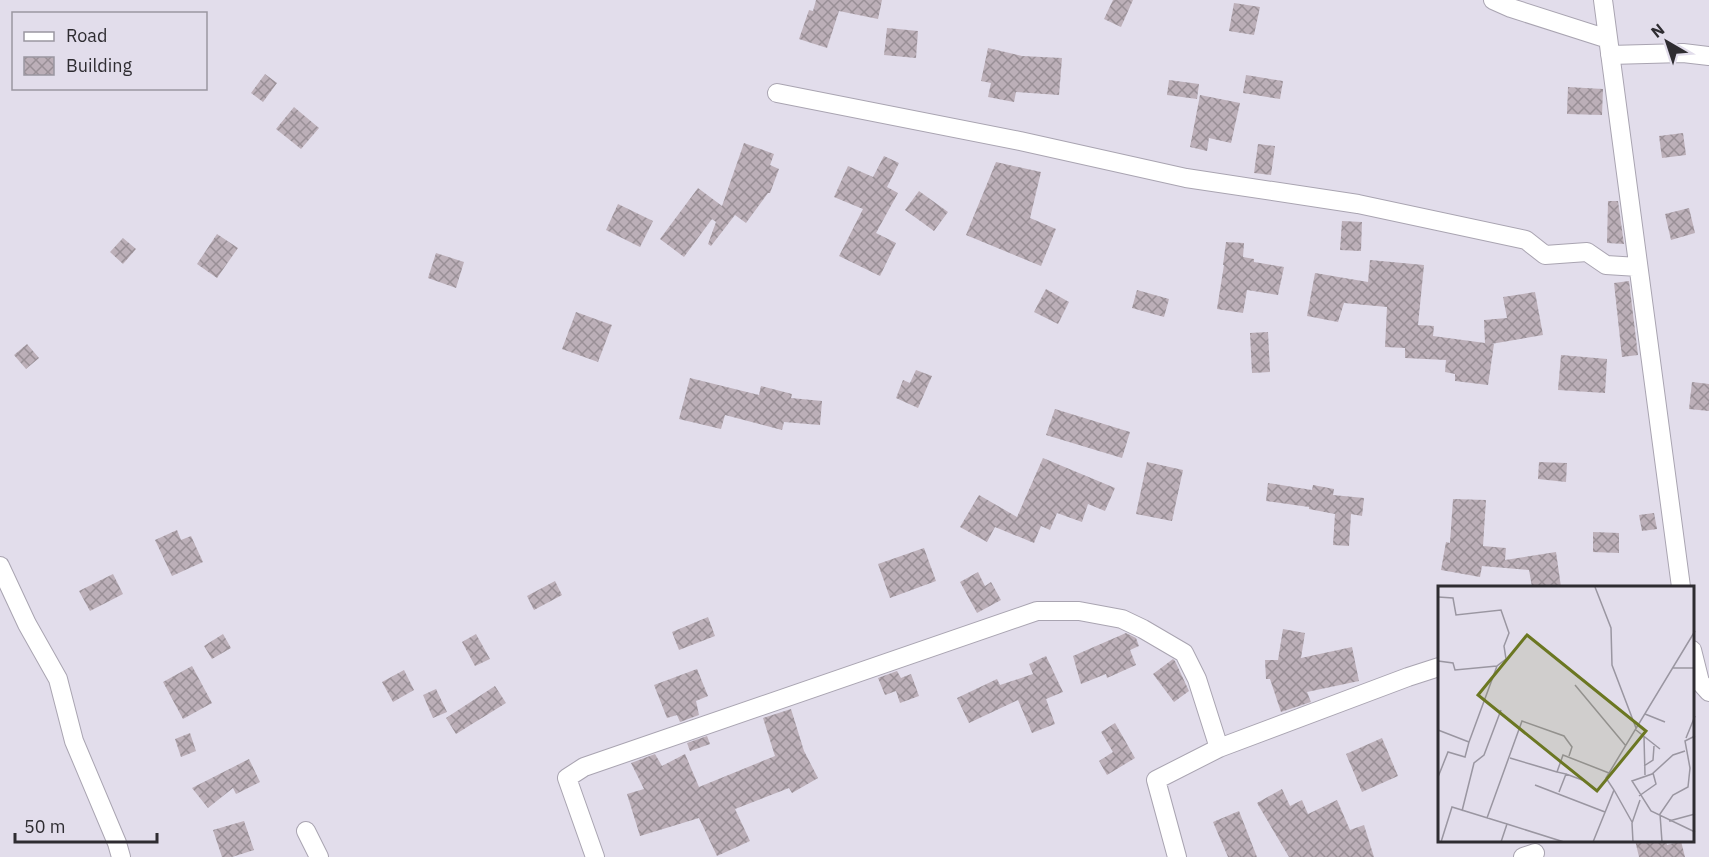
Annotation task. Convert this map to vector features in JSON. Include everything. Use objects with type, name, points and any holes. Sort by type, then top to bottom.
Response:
[{"type":"street","points":[[1493,0],[1609,47],[1709,56]]},
{"type":"street","points":[[1603,0],[1681,586]]},
{"type":"street","points":[[777,93],[1020,141],[1186,178],[1358,204],[1526,240],[1545,255],[1587,252],[1606,265],[1638,267]]},
{"type":"street","points":[[0,566],[27,624],[58,679],[74,741],[121,857]]},
{"type":"street","points":[[595,857],[567,778],[584,767],[1037,611],[1079,611],[1122,619],[1184,653],[1197,679],[1220,748]]},
{"type":"street","points":[[1694,658],[1700,682],[1709,692]]},
{"type":"street","points":[[1177,857],[1156,780],[1220,748],[1438,667]]},
{"type":"street","points":[[306,831],[319,857]]},
{"type":"building","points":[[816,0],[882,0],[878,19],[839,11],[827,48],[799,39],[809,10],[813,11]]},
{"type":"building","points":[[1113,0],[1133,0],[1121,27],[1104,19]]},
{"type":"building","points":[[1234,3],[1260,7],[1254,35],[1229,31]]},
{"type":"building","points":[[887,28],[918,31],[916,58],[884,55]]},
{"type":"building","points":[[988,48],[1022,56],[1062,58],[1059,95],[1016,92],[1014,102],[988,97],[991,83],[981,81]]},
{"type":"building","points":[[265,74],[277,83],[263,102],[251,93]]},
{"type":"building","points":[[1246,75],[1283,81],[1280,99],[1243,93]]},
{"type":"building","points":[[1169,80],[1199,84],[1197,99],[1167,95]]},
{"type":"building","points":[[1568,87],[1603,89],[1602,115],[1567,114]]},
{"type":"building","points":[[1200,95],[1240,103],[1231,143],[1209,138],[1207,151],[1190,147]]},
{"type":"building","points":[[294,107],[319,128],[301,149],[276,129]]},
{"type":"building","points":[[1683,133],[1686,155],[1662,158],[1659,136]]},
{"type":"building","points":[[744,143],[774,154],[770,165],[779,169],[770,193],[746,223],[735,215],[711,246],[708,244],[716,222],[712,219],[684,257],[660,239],[698,188],[722,206]]},
{"type":"building","points":[[1258,144],[1275,146],[1271,175],[1254,173]]},
{"type":"building","points":[[884,156],[899,163],[887,187],[898,193],[876,233],[896,243],[880,276],[839,256],[863,209],[834,197],[848,166],[873,177]]},
{"type":"building","points":[[996,162],[1041,172],[1030,218],[1056,229],[1041,266],[966,235]]},
{"type":"building","points":[[919,191],[948,212],[934,231],[905,210]]},
{"type":"building","points":[[1608,201],[1618,201],[1624,244],[1607,243]]},
{"type":"building","points":[[618,204],[653,221],[640,247],[606,230]]},
{"type":"building","points":[[1689,208],[1695,233],[1671,240],[1665,214]]},
{"type":"building","points":[[1342,221],[1362,222],[1361,251],[1340,250]]},
{"type":"building","points":[[217,234],[238,248],[217,278],[197,264]]},
{"type":"building","points":[[123,238],[136,249],[123,264],[110,252]]},
{"type":"building","points":[[1226,242],[1244,243],[1243,257],[1254,259],[1254,262],[1284,267],[1278,295],[1247,290],[1243,313],[1217,309]]},
{"type":"building","points":[[436,253],[464,262],[456,288],[428,278]]},
{"type":"building","points":[[1370,260],[1424,265],[1418,325],[1434,326],[1433,336],[1485,343],[1484,320],[1507,318],[1503,297],[1535,292],[1543,335],[1491,344],[1494,344],[1488,385],[1455,381],[1455,374],[1445,372],[1446,360],[1405,358],[1405,348],[1385,347],[1387,307],[1344,303],[1338,322],[1307,316],[1315,273],[1368,282]]},
{"type":"building","points":[[1629,281],[1638,355],[1622,357],[1614,283]]},
{"type":"building","points":[[1046,289],[1069,302],[1058,324],[1034,312]]},
{"type":"building","points":[[1137,290],[1169,299],[1164,317],[1132,308]]},
{"type":"building","points":[[576,312],[612,325],[598,362],[562,349]]},
{"type":"building","points":[[1268,332],[1270,372],[1252,373],[1250,333]]},
{"type":"building","points":[[27,344],[39,358],[26,369],[14,355]]},
{"type":"building","points":[[1561,355],[1607,359],[1605,393],[1558,390]]},
{"type":"building","points":[[916,370],[932,376],[918,408],[896,398],[903,380],[910,383]]},
{"type":"building","points":[[690,378],[759,395],[761,386],[792,394],[791,398],[822,401],[820,425],[784,422],[782,430],[725,415],[721,429],[679,419]]},
{"type":"building","points":[[1692,382],[1709,384],[1709,411],[1689,409]]},
{"type":"building","points":[[1055,409],[1130,432],[1122,458],[1046,435]]},
{"type":"building","points":[[1043,458],[1115,488],[1105,511],[1088,504],[1082,522],[1057,513],[1050,530],[1041,526],[1034,543],[995,527],[987,542],[960,527],[979,495],[1017,517]]},
{"type":"building","points":[[1147,462],[1183,470],[1172,521],[1136,514]]},
{"type":"building","points":[[1539,462],[1567,463],[1566,482],[1538,479]]},
{"type":"building","points":[[1268,483],[1312,490],[1313,485],[1334,489],[1333,495],[1364,498],[1362,516],[1351,514],[1349,546],[1333,545],[1335,514],[1309,509],[1309,507],[1266,501]]},
{"type":"building","points":[[1453,499],[1486,500],[1483,546],[1506,548],[1505,560],[1556,552],[1561,586],[1532,586],[1529,570],[1482,566],[1480,577],[1441,570],[1446,542],[1450,543]]},
{"type":"building","points":[[1654,513],[1657,529],[1642,531],[1639,515]]},
{"type":"building","points":[[177,530],[181,540],[191,536],[203,562],[172,576],[155,540]]},
{"type":"building","points":[[1593,532],[1619,533],[1619,553],[1593,552]]},
{"type":"building","points":[[924,548],[936,581],[890,598],[878,564]]},
{"type":"building","points":[[978,572],[985,586],[991,582],[1001,600],[977,613],[960,582]]},
{"type":"building","points":[[113,574],[123,594],[90,611],[79,591]]},
{"type":"building","points":[[555,581],[562,595],[534,610],[527,596]]},
{"type":"building","points":[[708,617],[715,636],[679,650],[672,632]]},
{"type":"building","points":[[1283,629],[1305,633],[1301,658],[1352,647],[1359,681],[1307,692],[1311,702],[1281,712],[1270,679],[1266,679],[1265,660],[1278,660]]},
{"type":"building","points":[[1126,633],[1136,638],[1139,646],[1130,650],[1136,665],[1107,678],[1106,674],[1081,684],[1073,656]]},
{"type":"building","points":[[223,634],[231,648],[212,659],[204,646]]},
{"type":"building","points":[[476,634],[490,659],[475,666],[462,642]]},
{"type":"building","points":[[1046,656],[1063,692],[1046,699],[1055,724],[1032,733],[1018,700],[969,723],[957,698],[997,679],[1000,685],[1033,674],[1029,664]]},
{"type":"building","points":[[1173,659],[1189,691],[1174,702],[1153,674]]},
{"type":"building","points":[[192,666],[212,703],[183,719],[163,682]]},
{"type":"building","points":[[697,669],[708,696],[696,701],[699,715],[680,722],[677,715],[667,718],[654,685]]},
{"type":"building","points":[[404,670],[414,690],[393,702],[382,682]]},
{"type":"building","points":[[897,671],[901,678],[911,674],[919,696],[900,703],[896,691],[885,695],[878,678]]},
{"type":"building","points":[[495,686],[506,703],[456,734],[446,718]]},
{"type":"building","points":[[436,689],[447,712],[433,718],[423,695]]},
{"type":"building","points":[[791,709],[804,751],[818,778],[792,793],[789,788],[735,809],[750,841],[717,856],[699,818],[640,836],[627,794],[644,789],[631,763],[655,754],[662,766],[685,754],[699,787],[775,756],[763,718]]},
{"type":"building","points":[[1115,723],[1135,758],[1107,775],[1099,761],[1113,752],[1101,732]]},
{"type":"building","points":[[190,733],[196,751],[181,757],[175,739]]},
{"type":"building","points":[[707,736],[710,744],[690,751],[687,743]]},
{"type":"building","points":[[1382,738],[1398,776],[1362,792],[1346,754]]},
{"type":"building","points":[[249,759],[260,782],[236,794],[233,788],[208,808],[192,788]]},
{"type":"building","points":[[1282,789],[1290,806],[1302,800],[1308,814],[1337,800],[1350,830],[1364,825],[1374,857],[1289,857],[1257,803]]},
{"type":"building","points":[[1239,811],[1257,857],[1228,857],[1213,822]]},
{"type":"building","points":[[244,821],[254,850],[232,857],[222,857],[213,830]]},
{"type":"building","points":[[1635,842],[1666,842],[1667,845],[1681,842],[1685,857],[1639,857]]}]
